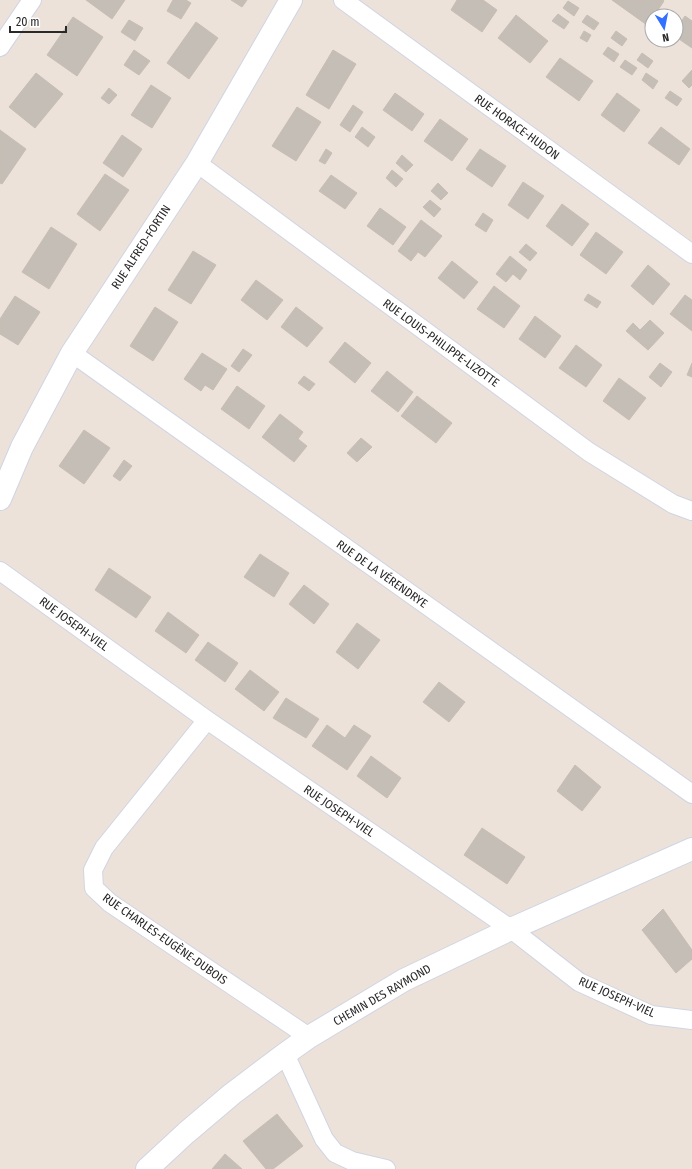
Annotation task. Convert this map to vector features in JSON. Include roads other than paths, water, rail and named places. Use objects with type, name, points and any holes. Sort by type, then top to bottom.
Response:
[{"type":"street","points":[[0,47],[32,0]]},
{"type":"street","name":"RUE ALFRED-FORTIN","points":[[0,499],[22,447],[72,353],[196,163],[291,0]]},
{"type":"street","name":"RUE HORACE-HUDON","points":[[343,0],[692,254]]},
{"type":"street","name":"RUE LOUIS-PHILIPPE-LIZOTTE","points":[[196,163],[589,452],[673,504],[692,511]]},
{"type":"street","name":"RUE DE LA VÉRENDRYE","points":[[72,353],[692,794]]},
{"type":"street","name":"RUE JOSEPH-VIEL","points":[[0,571],[207,720],[511,929],[579,982],[651,1015],[692,1020]]},
{"type":"street","name":"RUE CHARLES-EUGÈNE-DUBOIS","points":[[207,720],[104,848],[92,870],[94,888],[110,903],[309,1038]]},
{"type":"street","name":"CHEMIN DES RAYMOND","points":[[147,1169],[232,1094],[285,1054],[404,980],[511,929],[692,849]]},
{"type":"street","points":[[285,1054],[324,1139],[335,1153],[352,1161],[386,1169]]}]
